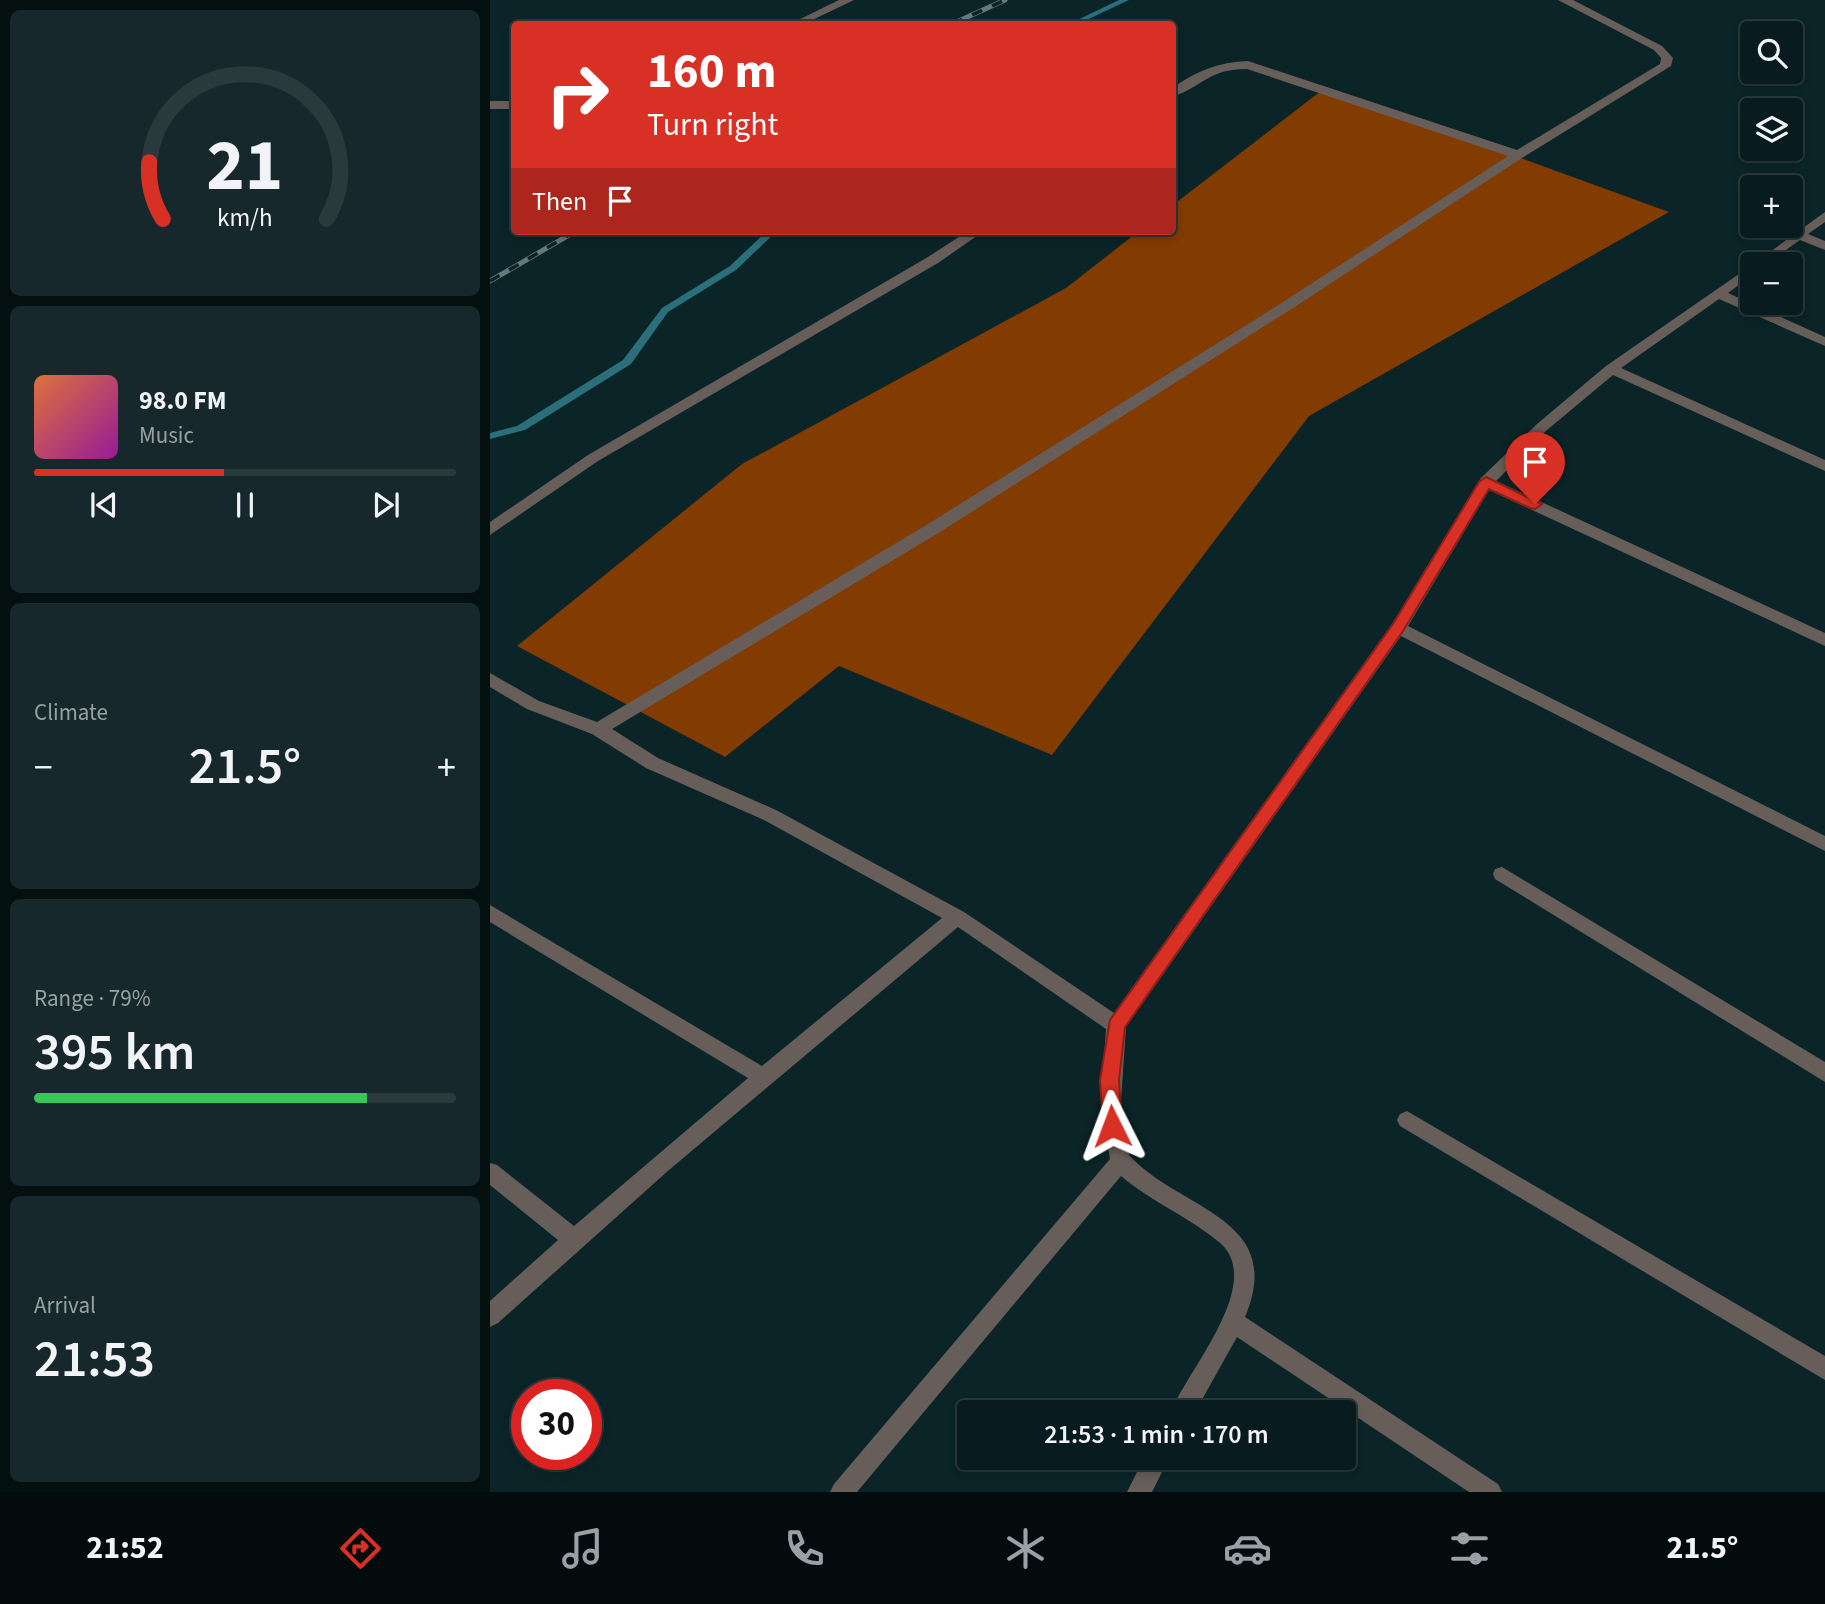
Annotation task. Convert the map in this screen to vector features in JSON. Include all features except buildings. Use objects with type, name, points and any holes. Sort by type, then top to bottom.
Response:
[{"type":"street","points":[[802,21],[848,0]]},
{"type":"street","points":[[598,729],[934,528],[1288,305],[1518,155],[1665,66],[1667,58],[1658,48],[1564,0]]},
{"type":"street","points":[[1176,91],[1207,70],[1224,65],[1248,65],[1518,155]]},
{"type":"street","points":[[490,106],[511,105]]},
{"type":"street","points":[[1803,232],[1825,216]]},
{"type":"street","points":[[490,530],[593,458],[933,260],[971,235]]},
{"type":"street","points":[[1803,237],[1825,246]]},
{"type":"street","points":[[1775,252],[1795,238]]},
{"type":"street","points":[[1189,1400],[1232,1321],[1242,1296],[1246,1265],[1239,1249],[1224,1233],[1174,1202],[1121,1161],[1112,1126],[1110,1080],[1116,1025],[1398,628],[1486,482],[1542,427],[1611,369],[1740,277]]},
{"type":"street","points":[[1717,293],[1825,342]]},
{"type":"street","points":[[1611,369],[1825,466]]},
{"type":"street","points":[[1486,482],[1825,640]]},
{"type":"street","points":[[1398,628],[1825,844]]},
{"type":"street","points":[[490,678],[533,705],[598,729],[652,763],[770,815],[957,917],[1116,1025]]},
{"type":"street","points":[[1502,874],[1825,1073]]},
{"type":"street","points":[[490,913],[762,1076]]},
{"type":"street","points":[[490,1316],[573,1239],[762,1076],[957,917]]},
{"type":"street","points":[[1407,1120],[1825,1369]]},
{"type":"street","points":[[842,1492],[1121,1161]]},
{"type":"street","points":[[490,1172],[573,1239]]},
{"type":"street","points":[[1232,1321],[1490,1492]]},
{"type":"street","points":[[1139,1492],[1151,1470]]},
{"type":"shaded area","points":[[1326,87],[1669,212],[1309,416],[1052,755],[839,666],[725,757],[517,646],[742,464],[1066,288],[1134,235],[1176,235],[1176,203]]},
{"type":"waterway","points":[[1080,21],[1125,0]]},
{"type":"waterway","points":[[490,436],[521,428],[627,362],[665,310],[733,268],[768,235]]},
{"type":"railway","points":[[959,21],[1005,0]]},
{"type":"railway","points":[[490,281],[569,235]]},
{"type":"route","points":[[1112,1126],[1110,1080],[1116,1025],[1398,628],[1486,482],[1535,504]]}]
